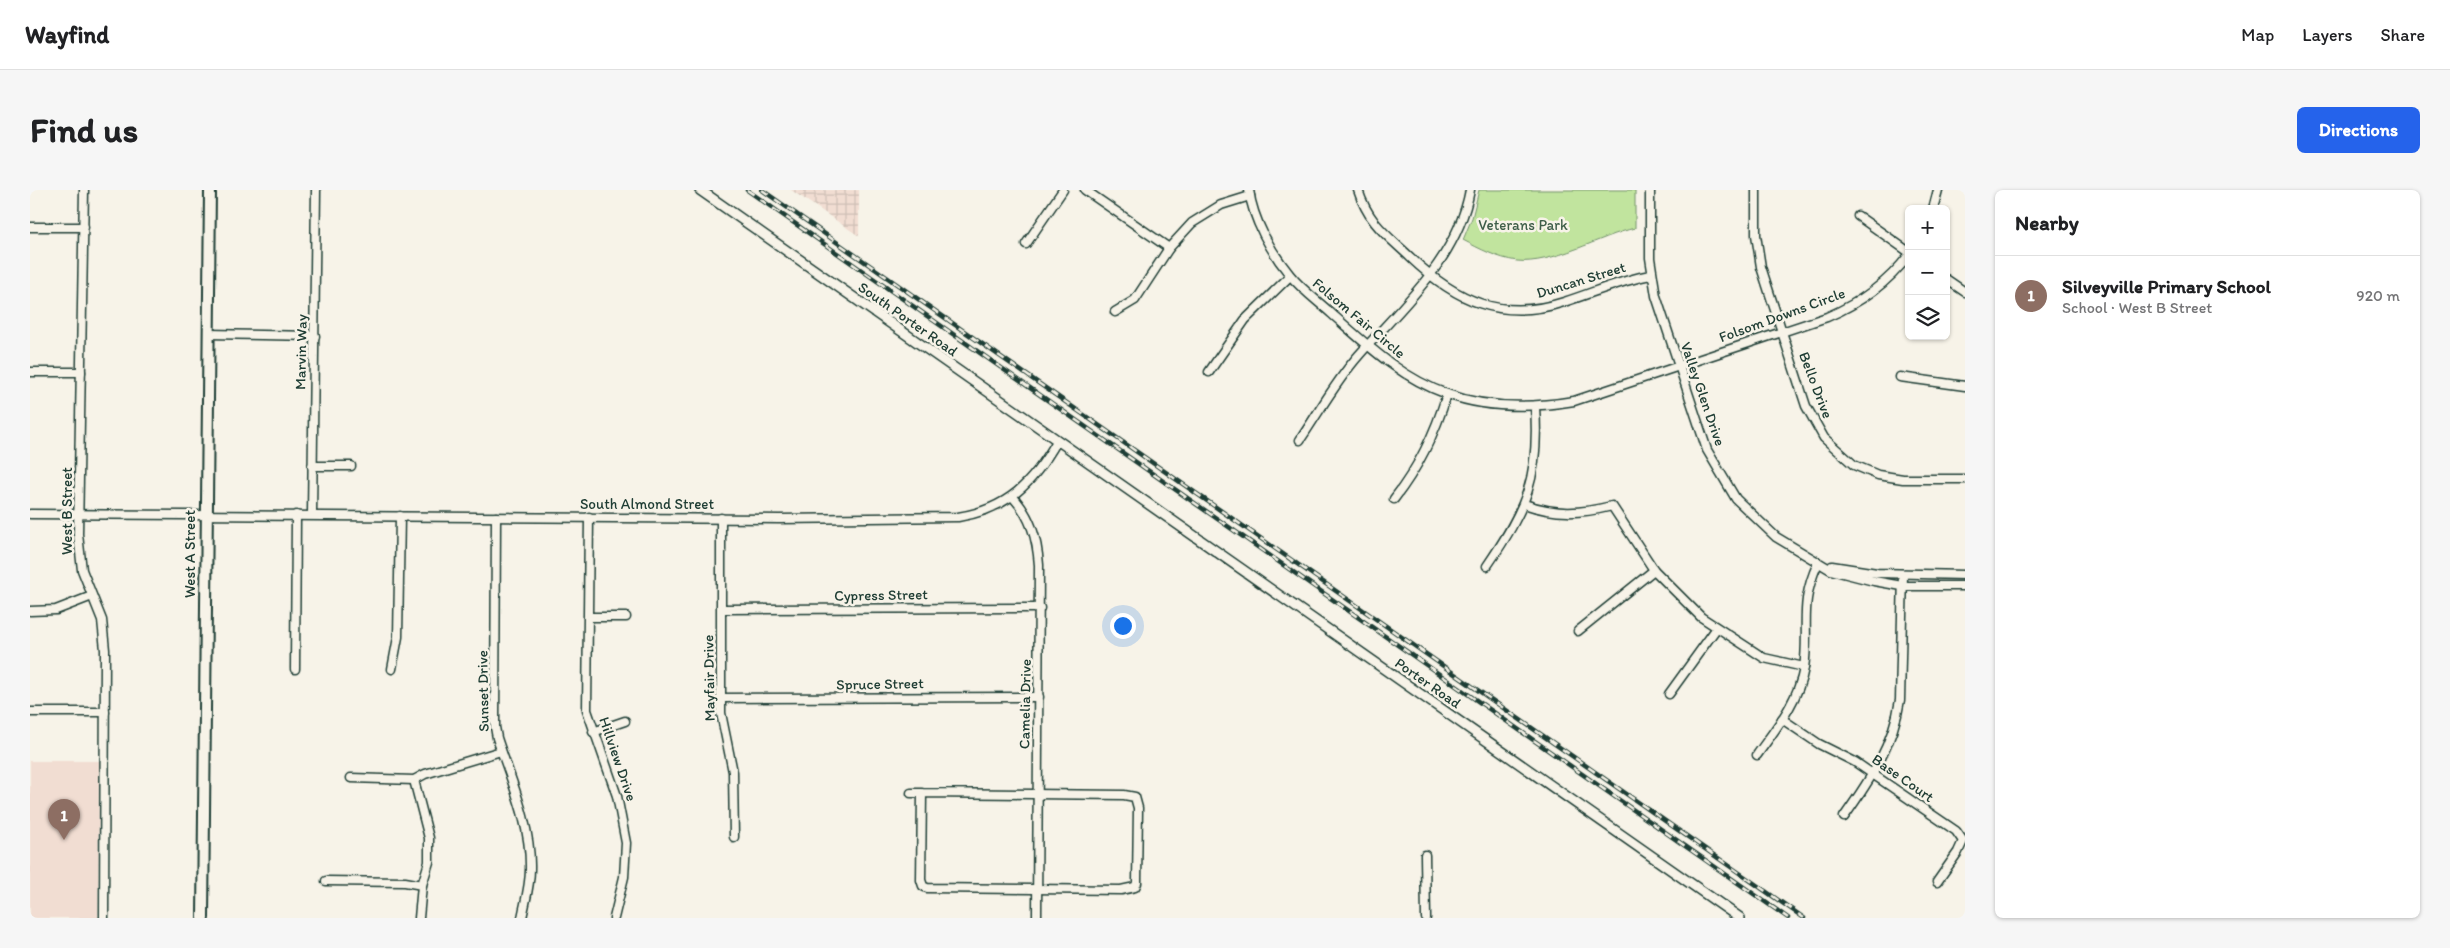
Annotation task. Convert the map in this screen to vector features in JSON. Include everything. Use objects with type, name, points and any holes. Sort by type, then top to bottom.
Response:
[{"type":"main road","name":"West A Street","points":[[203,918],[205,515],[210,190]]},
{"type":"street","name":"West B Street","points":[[84,190],[79,514],[81,561],[102,620],[105,650],[104,918]]},
{"type":"street","name":"Marvin Way","points":[[312,515],[316,190]]},
{"type":"street","name":"South Porter Road","points":[[700,190],[1101,470]]},
{"type":"street","points":[[1026,244],[1063,190]]},
{"type":"street","points":[[1085,190],[1170,248]]},
{"type":"street","name":"Duncan Street","points":[[1358,190],[1374,222],[1389,240],[1431,277],[1469,300],[1484,306],[1515,310],[1548,306],[1651,275]]},
{"type":"street","points":[[1300,440],[1347,370],[1431,277],[1454,238],[1465,210],[1470,190]]},
{"type":"street","name":"Valley Glen Drive","points":[[1650,190],[1651,275],[1678,366],[1707,450],[1726,485],[1762,526],[1796,551],[1818,563],[1847,575],[1902,586],[1965,586]]},
{"type":"street","name":"Bello Drive","points":[[1756,190],[1758,252],[1806,406],[1824,438],[1843,458],[1866,471],[1890,478],[1965,479]]},
{"type":"street","points":[[1934,205],[1938,190]]},
{"type":"street","points":[[1115,312],[1135,300],[1170,248],[1192,223],[1221,205],[1249,193]]},
{"type":"street","name":"Folsom Fair Circle","points":[[1249,193],[1266,237],[1290,276],[1368,346],[1402,372],[1447,394],[1491,404],[1535,407],[1574,401],[1678,366]]},
{"type":"street","points":[[1858,216],[1905,251]]},
{"type":"street","points":[[30,227],[84,227]]},
{"type":"street","name":"Folsom Downs Circle","points":[[1678,366],[1827,316],[1864,298],[1887,280],[1905,259]]},
{"type":"street","points":[[1209,372],[1245,320],[1290,276]]},
{"type":"street","points":[[1950,282],[1965,292]]},
{"type":"street","points":[[208,334],[315,336]]},
{"type":"street","points":[[30,372],[81,372]]},
{"type":"street","points":[[1900,377],[1965,386]]},
{"type":"street","points":[[1394,499],[1421,462],[1440,419],[1447,394]]},
{"type":"street","points":[[1487,566],[1505,540],[1524,504],[1536,457],[1535,407]]},
{"type":"street","name":"South Almond Street","points":[[30,514],[721,518],[958,517],[986,510],[1013,496],[1029,481],[1057,441]]},
{"type":"street","points":[[312,466],[351,466]]},
{"type":"street","name":"Porter Road","points":[[1101,470],[1740,918]]},
{"type":"street","name":"Camelia Drive","points":[[1013,496],[1027,515],[1036,539],[1040,608],[1036,918]]},
{"type":"street","points":[[1524,504],[1542,510],[1570,514],[1612,506],[1654,570],[1680,598],[1716,629],[1764,658],[1804,667]]},
{"type":"street","points":[[295,669],[296,515]]},
{"type":"street","points":[[392,669],[398,637],[400,516]]},
{"type":"street","name":"Sunset Drive","points":[[496,517],[495,712],[497,738],[520,804],[529,842],[530,880],[522,918]]},
{"type":"street","name":"Hillview Drive","points":[[589,517],[587,710],[593,732],[617,796],[626,843],[624,877],[614,918]]},
{"type":"street","name":"Mayfair Drive","points":[[721,518],[722,726],[734,772],[734,837]]},
{"type":"street","points":[[1757,755],[1782,719],[1800,684],[1804,667],[1805,602],[1810,579],[1818,563]]},
{"type":"street","name":"Valley Glen Drive","points":[[1818,563],[1851,570],[1903,574],[1965,575]]},
{"type":"street","points":[[1578,631],[1654,570]]},
{"type":"street","points":[[1844,817],[1874,775],[1885,754],[1898,717],[1903,574]]},
{"type":"street","points":[[30,611],[56,610],[92,596]]},
{"type":"street","name":"Cypress Street","points":[[722,609],[1040,608]]},
{"type":"street","points":[[588,617],[626,617]]},
{"type":"street","points":[[1669,694],[1716,629]]},
{"type":"street","name":"Spruce Street","points":[[721,698],[1039,697]]},
{"type":"street","points":[[30,712],[105,712]]},
{"type":"street","name":"Base Court","points":[[1782,719],[1819,744],[1855,762],[1956,832],[1963,841],[1958,852],[1937,882]]},
{"type":"street","points":[[593,732],[625,721]]},
{"type":"street","points":[[351,778],[414,780],[425,774],[501,751]]},
{"type":"street","points":[[414,780],[429,838],[429,862],[422,885],[419,918]]},
{"type":"street","points":[[911,793],[922,793],[1038,794],[1124,795],[1135,797],[1138,808],[1138,876],[1135,887],[1121,890],[1037,890],[931,888],[923,886],[921,872],[922,793]]},
{"type":"street","points":[[1425,855],[1426,918]]},
{"type":"street","points":[[326,881],[405,882],[422,885]]},
{"type":"shaded area","points":[[791,190],[859,190],[859,236]]},
{"type":"shaded area","points":[[30,761],[99,761],[98,918],[30,918]]},
{"type":"green space","name":"Veterans Park","points":[[1479,190],[1635,190],[1635,228],[1545,259],[1531,261],[1510,260],[1489,253],[1463,240],[1472,218]]},
{"type":"railway","points":[[747,190],[1788,918]]},
{"type":"railway","points":[[762,190],[1804,918]]},
{"type":"place","name":"Silveyville Primary School","points":[[64,840]]}]
